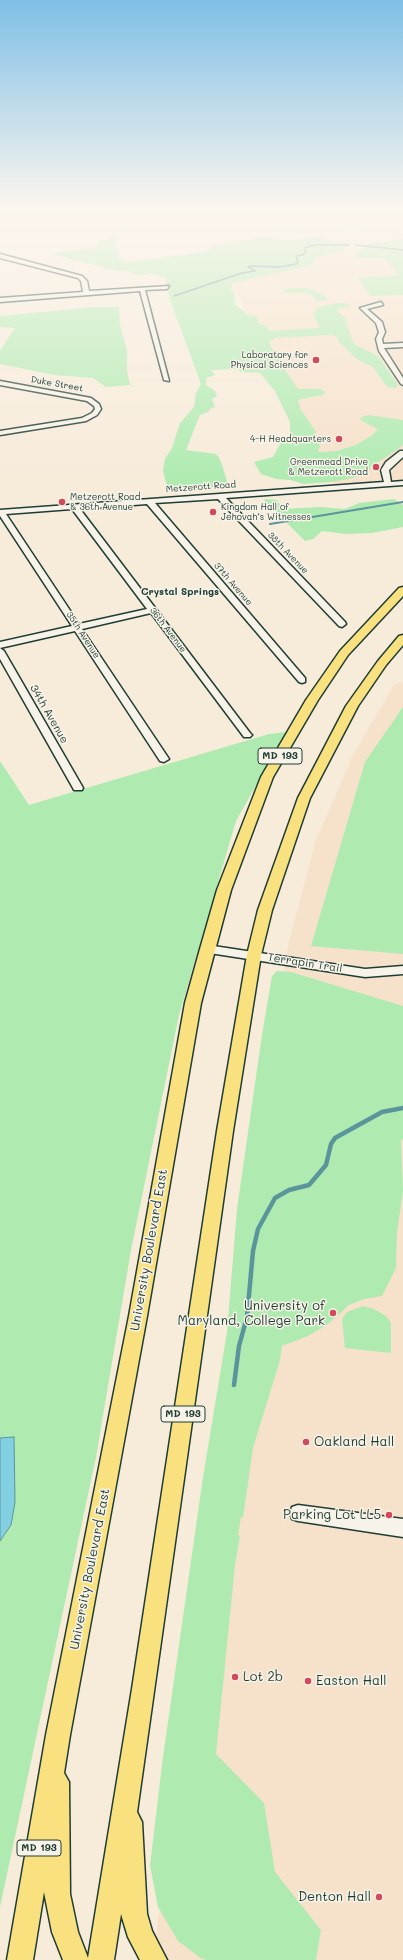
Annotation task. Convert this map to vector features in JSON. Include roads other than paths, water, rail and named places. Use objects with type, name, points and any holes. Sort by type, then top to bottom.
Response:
[{"type":"main road","name":"University Boulevard East","points":[[20,1960],[58,1735],[138,1316],[192,1011],[207,949],[224,890],[267,777],[312,700],[344,653],[403,590]]},
{"type":"main road","name":"MD 193","points":[[101,1960],[131,1772],[225,1131],[254,955],[265,910],[304,798],[352,706],[382,663],[403,638]]},
{"type":"main road","points":[[58,1735],[57,1894],[65,1932],[76,1960]]},
{"type":"main road","points":[[131,1772],[130,1827],[134,1907],[141,1937],[154,1960]]},
{"type":"street","points":[[0,300],[31,297]]},
{"type":"street","points":[[145,297],[168,380]]},
{"type":"street","points":[[381,304],[362,308],[379,322],[382,332],[379,339],[385,356],[403,383]]},
{"type":"street","points":[[382,346],[403,345]]},
{"type":"street","name":"Duke Street","points":[[0,383],[89,399],[97,405],[98,408],[95,414],[84,420],[0,433]]},
{"type":"street","points":[[388,484],[385,470],[389,464],[403,453]]},
{"type":"street","name":"Metzerott Road","points":[[0,512],[403,483]]},
{"type":"street","name":"38th Avenue","points":[[220,496],[342,624]]},
{"type":"street","name":"37th Avenue","points":[[149,501],[302,680]]},
{"type":"street","name":"36th Avenue","points":[[74,506],[247,735]]},
{"type":"street","name":"35th Avenue","points":[[0,512],[164,759]]},
{"type":"street","points":[[0,645],[152,610]]},
{"type":"street","name":"34th Avenue","points":[[0,651],[78,788]]},
{"type":"street","name":"Terrapin Trail","points":[[207,949],[365,973],[403,970]]},
{"type":"street","points":[[298,1513],[403,1528]]},
{"type":"water","points":[[14,1437],[15,1502],[11,1525],[0,1541],[0,1438]]},
{"type":"waterway","points":[[270,524],[403,502]]},
{"type":"waterway","points":[[234,1385],[239,1346],[247,1317],[253,1251],[258,1229],[275,1198],[289,1190],[309,1185],[326,1165],[331,1144],[335,1138],[382,1112],[403,1108]]},
{"type":"place","name":"Laboratory for Physical Sciences","points":[[316,360]]},
{"type":"place","name":"4-H Headquarters","points":[[339,439]]},
{"type":"place","name":"Greenmead Drive & Metzerott Road","points":[[376,467]]},
{"type":"place","name":"Metzerott Road & 36th Avenue","points":[[62,502]]},
{"type":"place","name":"Kingdom Hall of Jehovah’s Witnesses","points":[[213,512]]},
{"type":"place","name":"University of Maryland, College Park","points":[[333,1313]]},
{"type":"place","name":"Oakland Hall","points":[[306,1442]]},
{"type":"place","name":"Parking Lot LL5","points":[[389,1515]]},
{"type":"place","name":"Lot 2b","points":[[235,1677]]},
{"type":"place","name":"Easton Hall","points":[[308,1681]]},
{"type":"place","name":"Denton Hall","points":[[379,1897]]},
{"type":"district","name":"Crystal Springs","points":[[180,592]]}]
